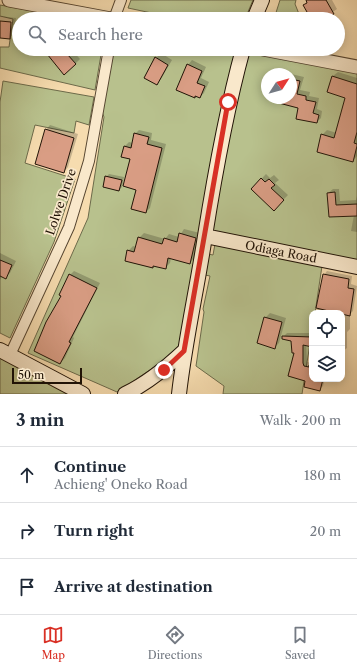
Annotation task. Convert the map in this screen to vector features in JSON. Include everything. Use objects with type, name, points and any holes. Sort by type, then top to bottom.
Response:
[{"type":"main road","points":[[257,12],[262,0]]},
{"type":"main road","points":[[180,394],[184,351],[228,102],[241,56]]},
{"type":"main road","name":"Odiaga Road","points":[[205,236],[357,267]]},
{"type":"main road","points":[[125,394],[148,382],[184,351]]},
{"type":"main road","points":[[5,352],[83,394]]},
{"type":"street","points":[[9,0],[75,12]]},
{"type":"street","points":[[116,12],[121,0]]},
{"type":"street","name":"Lolwe Drive","points":[[5,352],[69,227],[89,161],[108,56]]},
{"type":"street","points":[[300,56],[357,67]]},
{"type":"green space","points":[[131,0],[253,0],[248,12],[147,12],[128,8]]},
{"type":"green space","points":[[280,0],[296,0],[295,4],[298,12],[276,12]]},
{"type":"green space","points":[[0,5],[38,12],[12,12],[12,19],[0,16]]},
{"type":"green space","points":[[12,26],[12,56],[101,56],[95,90],[0,68],[0,47],[9,47]]},
{"type":"green space","points":[[112,56],[313,56],[357,66],[357,260],[200,232],[181,349],[117,392],[28,353],[88,218],[104,117],[101,109]]},
{"type":"green space","points":[[3,81],[94,97],[89,125],[76,121],[74,133],[35,125],[25,163],[75,179],[54,242],[10,338],[0,333],[0,102]]},
{"type":"green space","points":[[215,244],[322,266],[315,310],[309,310],[309,350],[302,394],[223,394],[224,386],[196,366],[204,312],[203,309],[210,276],[205,275],[208,254],[213,255]]},
{"type":"green space","points":[[0,356],[72,394],[0,394]]},
{"type":"building","points":[[306,0],[326,0],[333,12],[307,12],[303,5],[307,3]]},
{"type":"building","points":[[0,21],[11,22],[10,39],[0,38]]},
{"type":"building","points":[[49,56],[69,56],[76,64],[64,75]]},
{"type":"building","points":[[155,57],[168,65],[157,85],[144,78]]},
{"type":"building","points":[[187,64],[202,71],[197,83],[205,86],[200,98],[195,96],[195,98],[176,90]]},
{"type":"building","points":[[332,76],[357,84],[357,132],[354,143],[357,144],[357,146],[353,162],[317,152],[321,134],[334,138],[345,98],[327,92]]},
{"type":"building","points":[[297,80],[300,81],[297,94]]},
{"type":"building","points":[[297,94],[306,96],[306,100],[316,102],[313,113],[319,115],[317,123],[296,119],[298,108],[283,104],[297,104]]},
{"type":"building","points":[[45,129],[74,138],[64,173],[35,164]]},
{"type":"building","points":[[134,133],[149,137],[147,144],[162,148],[146,213],[131,209],[136,190],[123,186],[130,159],[121,157],[124,146],[131,148]]},
{"type":"building","points":[[105,176],[122,180],[119,191],[103,187]]},
{"type":"building","points":[[261,178],[265,182],[269,179],[275,185],[271,188],[284,200],[274,211],[251,189]]},
{"type":"building","points":[[335,192],[336,205],[357,204],[357,216],[329,217],[327,193]]},
{"type":"building","points":[[179,233],[196,238],[190,264],[168,258],[166,269],[153,266],[153,268],[125,261],[127,250],[134,252],[138,237],[162,244],[164,238],[177,242]]},
{"type":"building","points":[[0,260],[12,265],[6,279],[0,276]]},
{"type":"building","points":[[69,274],[97,288],[69,342],[71,343],[60,364],[34,351],[46,322],[61,296],[59,295]]},
{"type":"building","points":[[323,274],[349,279],[348,288],[354,289],[350,316],[345,315],[345,310],[324,310],[316,308]]},
{"type":"building","points":[[264,317],[282,322],[275,349],[257,343]]},
{"type":"building","points":[[282,336],[309,337],[309,346],[303,345],[303,363],[304,366],[309,367],[309,382],[322,382],[320,391],[304,387],[305,381],[288,376],[294,353],[292,353],[291,341],[282,339]]},
{"type":"route","points":[[164,370],[184,351],[228,102]]}]
